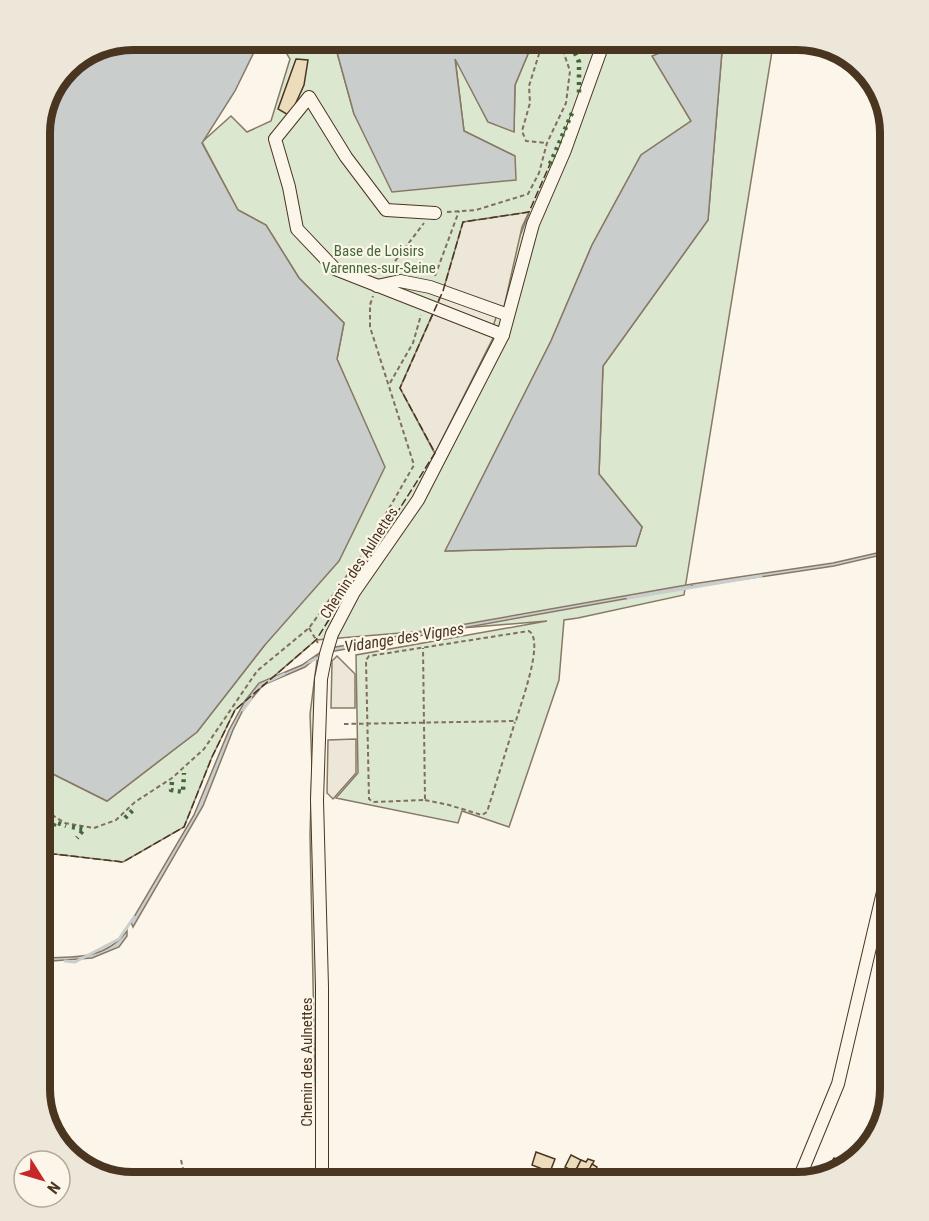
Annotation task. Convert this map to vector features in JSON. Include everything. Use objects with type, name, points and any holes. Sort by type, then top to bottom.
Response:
[{"type":"street","name":"Chemin des Aulnettes","points":[[322,1172],[322,987],[317,800],[321,679],[326,654],[332,634],[354,592],[418,501],[503,335],[533,224],[565,150],[600,50]]},
{"type":"street","points":[[435,213],[386,210],[346,157],[309,97],[275,140],[289,187],[297,230],[334,268],[503,335]]},
{"type":"street","points":[[376,286],[400,281],[430,287],[508,315]]},
{"type":"street","points":[[802,1171],[838,1084],[880,905]]},
{"type":"path","points":[[537,50],[538,54],[530,86],[530,103],[522,131],[526,141],[547,143]]},
{"type":"path","points":[[50,814],[65,823],[94,828],[116,820],[135,802],[172,778],[204,749],[257,671],[309,628],[364,552],[414,465],[370,327],[370,305],[376,286],[428,218],[435,213],[476,210],[528,194],[539,173],[547,143],[566,103],[570,71],[563,50]]},
{"type":"path","points":[[430,287],[459,211]]},
{"type":"path","points":[[389,385],[413,343],[425,305]]},
{"type":"path","points":[[529,632],[535,639],[533,664],[516,721],[487,812],[482,815],[425,800],[373,802],[369,799],[366,660],[369,656],[529,632]]},
{"type":"path","points":[[423,648],[425,800]]},
{"type":"path","points":[[344,724],[516,721]]},
{"type":"path","points":[[181,1160],[184,1172]]},
{"type":"green space","name":"Base de Loisirs Varennes-sur-Seine","points":[[285,50],[336,50],[354,114],[372,146],[515,156],[464,131],[455,57],[488,122],[514,131],[515,85],[528,54],[526,50],[668,50],[653,56],[691,121],[641,155],[592,245],[551,341],[446,551],[636,546],[642,527],[599,474],[603,366],[708,220],[722,50],[772,50],[684,595],[564,620],[559,680],[509,827],[462,811],[458,823],[336,798],[358,773],[356,655],[547,621],[316,640],[235,710],[212,757],[184,827],[123,862],[54,854],[50,852],[50,772],[107,801],[197,732],[264,646],[384,467],[337,359],[344,323],[299,278],[266,225],[238,210],[202,142],[231,116],[247,132],[271,121],[290,59]],"holes":[[[529,213],[434,452],[400,388],[443,291]]]},
{"type":"green space","points":[[317,660],[323,662],[321,1000],[316,1127],[310,714]]},
{"type":"shaded area","points":[[529,212],[522,227],[504,307],[498,311],[492,330],[494,336],[435,453],[400,388],[443,291],[463,222]]},
{"type":"shaded area","points":[[337,656],[355,674],[355,708],[331,708],[332,661]]},
{"type":"shaded area","points":[[356,739],[356,773],[333,799],[327,793],[328,740]]},
{"type":"water","points":[[132,50],[254,50],[235,91],[202,143],[238,210],[266,225],[299,278],[344,323],[337,359],[385,467],[339,561],[264,646],[197,732],[107,801],[50,772],[50,127],[52,111],[58,96],[78,70],[106,54]]},
{"type":"water","points":[[336,50],[526,50],[528,54],[515,85],[514,132],[488,122],[455,59],[464,131],[515,156],[516,180],[392,192],[354,114]]},
{"type":"water","points":[[667,50],[722,50],[708,220],[603,366],[599,474],[642,527],[636,546],[445,551],[551,341],[592,245],[641,155],[691,121],[652,56]]},
{"type":"water","points":[[880,552],[880,555],[834,566],[692,587],[692,585],[329,652],[330,648],[692,584],[833,563]]},
{"type":"water","points":[[318,654],[305,667],[263,685],[244,708],[203,806],[133,927],[131,922],[194,815],[229,730],[245,701],[259,683],[302,665]]},
{"type":"water","points":[[127,931],[127,936],[119,947],[92,958],[50,961],[50,958],[76,957],[98,952],[118,941]]},
{"type":"building","points":[[296,59],[308,60],[304,85],[290,116],[278,109]]},
{"type":"building","points":[[536,1152],[555,1159],[550,1172],[532,1165]]},
{"type":"building","points":[[571,1155],[581,1160],[575,1172],[565,1167]]},
{"type":"building","points":[[588,1159],[594,1161],[588,1172],[575,1172],[581,1160],[586,1162]]},
{"type":"building","points":[[592,1164],[600,1172],[588,1172]]},
{"type":"waterway","name":"Vidange des Vignes","points":[[628,598],[761,576]]},
{"type":"waterway","name":"Vidange des Vignes","points":[[309,662],[322,656]]},
{"type":"waterway","name":"Vidange des Vignes","points":[[265,683],[284,674]]},
{"type":"waterway","name":"Vidange des Vignes","points":[[243,710],[251,699]]},
{"type":"waterway","name":"Vidange des Vignes","points":[[65,961],[75,962],[119,939],[134,917]]},
{"type":"hedge","points":[[574,50],[579,62],[579,97]]},
{"type":"hedge","points":[[550,164],[572,113]]},
{"type":"hedge","points":[[172,782],[171,790],[183,792],[184,773]]},
{"type":"hedge","points":[[125,818],[134,809]]},
{"type":"hedge","points":[[51,833],[55,822],[66,826]]},
{"type":"hedge","points":[[72,827],[84,829],[77,838]]},
{"type":"fence","points":[[50,852],[123,862],[184,827],[212,757],[235,710],[316,640],[435,453],[400,388],[443,291],[463,222],[529,212],[550,164]]}]
